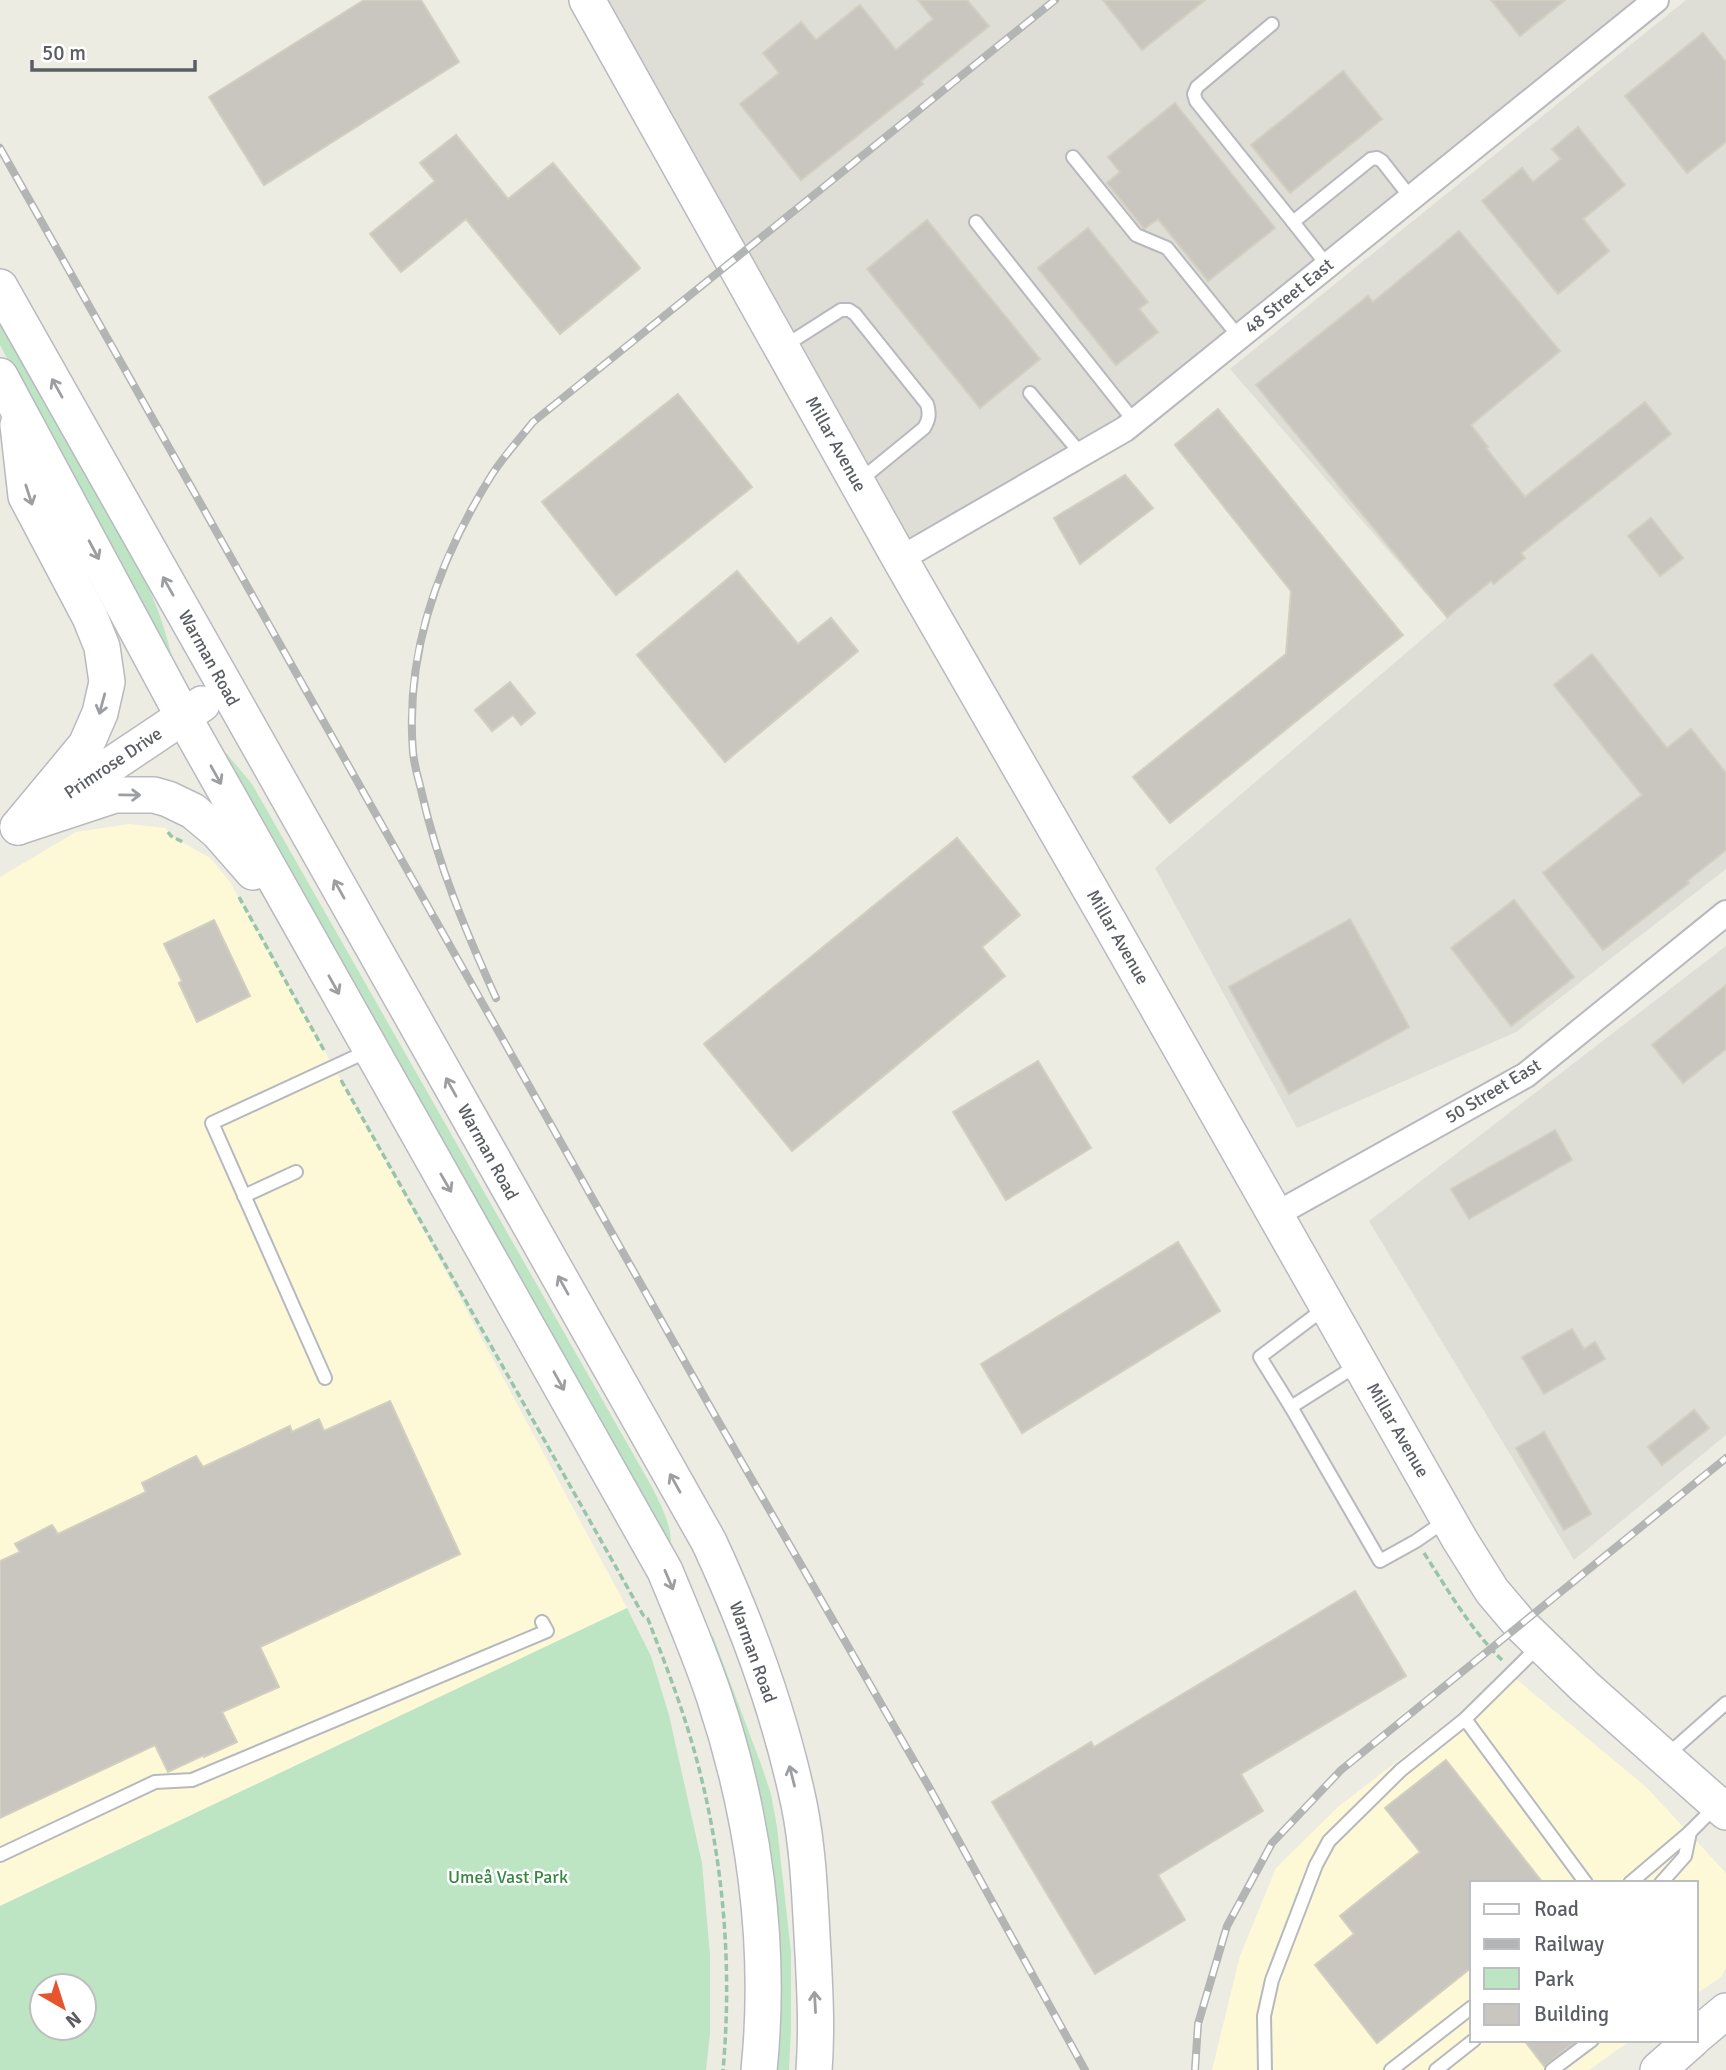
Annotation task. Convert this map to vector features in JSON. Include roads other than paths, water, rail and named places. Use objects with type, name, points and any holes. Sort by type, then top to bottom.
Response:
[{"type":"main road","name":"Millar Avenue","points":[[587,0],[900,559],[1492,1591],[1520,1624],[1585,1687],[1722,1809]]},
{"type":"main road","name":"Warman Road","points":[[0,287],[709,1542],[732,1592],[775,1712],[799,1806],[809,1877],[817,2035],[814,2070]]},
{"type":"main road","points":[[7,390],[300,926],[665,1571],[715,1696],[743,1799],[755,1868],[762,1955],[759,2070]]},
{"type":"main road","points":[[7,390],[26,496],[90,617],[102,647],[107,682],[100,713],[86,746],[9,833]]},
{"type":"main road","name":"Primrose Drive","points":[[9,833],[226,688]]},
{"type":"main road","points":[[9,833],[115,795],[154,795],[168,799],[193,810],[218,832],[300,926]]},
{"type":"main road","points":[[1658,2070],[1687,2042]]},
{"type":"street","name":"48 Street East","points":[[900,559],[1125,429],[1656,0]]},
{"type":"street","name":"50 Street East","points":[[1275,1215],[1526,1075],[1726,913]]},
{"type":"lane","points":[[1272,24],[1197,87],[1194,94],[1196,100],[1327,265]]},
{"type":"lane","points":[[1073,157],[1136,235],[1167,248],[1238,337]]},
{"type":"lane","points":[[1293,222],[1371,159],[1382,161],[1411,198]]},
{"type":"lane","points":[[976,222],[1134,421]]},
{"type":"lane","points":[[782,348],[841,310],[849,310],[927,404],[930,412],[924,428],[858,482]]},
{"type":"lane","points":[[1031,393],[1081,454]]},
{"type":"lane","points":[[325,1378],[212,1123],[370,1049]]},
{"type":"lane","points":[[244,1196],[296,1172]]},
{"type":"lane","points":[[1327,1306],[1260,1357],[1381,1561],[1448,1518]]},
{"type":"lane","points":[[1291,1407],[1360,1364]]},
{"type":"lane","points":[[0,1855],[155,1782],[192,1780],[547,1631],[542,1622]]},
{"type":"lane","points":[[1265,2070],[1264,2016],[1272,1980],[1316,1865],[1329,1841],[1401,1770],[1465,1719],[1541,1644]]},
{"type":"lane","points":[[1664,1757],[1726,1703]]},
{"type":"lane","points":[[1465,1719],[1585,1881]]},
{"type":"lane","points":[[1632,1881],[1690,1832],[1722,1809]]},
{"type":"lane","points":[[1663,1881],[1685,1856],[1690,1832]]},
{"type":"lane","points":[[1391,2070],[1470,2009]]},
{"type":"lane","points":[[1436,2070],[1471,2042]]},
{"type":"lane","points":[[1552,2070],[1589,2042]]},
{"type":"railway","points":[[496,998],[445,872],[415,768],[413,752],[414,680],[428,611],[440,577],[470,512],[498,466],[533,422],[1055,0]]},
{"type":"railway","points":[[0,148],[713,1412],[929,1787],[1085,2070]]},
{"type":"railway","points":[[1195,2070],[1198,2024],[1227,1926],[1272,1843],[1341,1770],[1726,1458]]},
{"type":"park label","name":"Umeå Vast Park","points":[[508,1877]]}]
